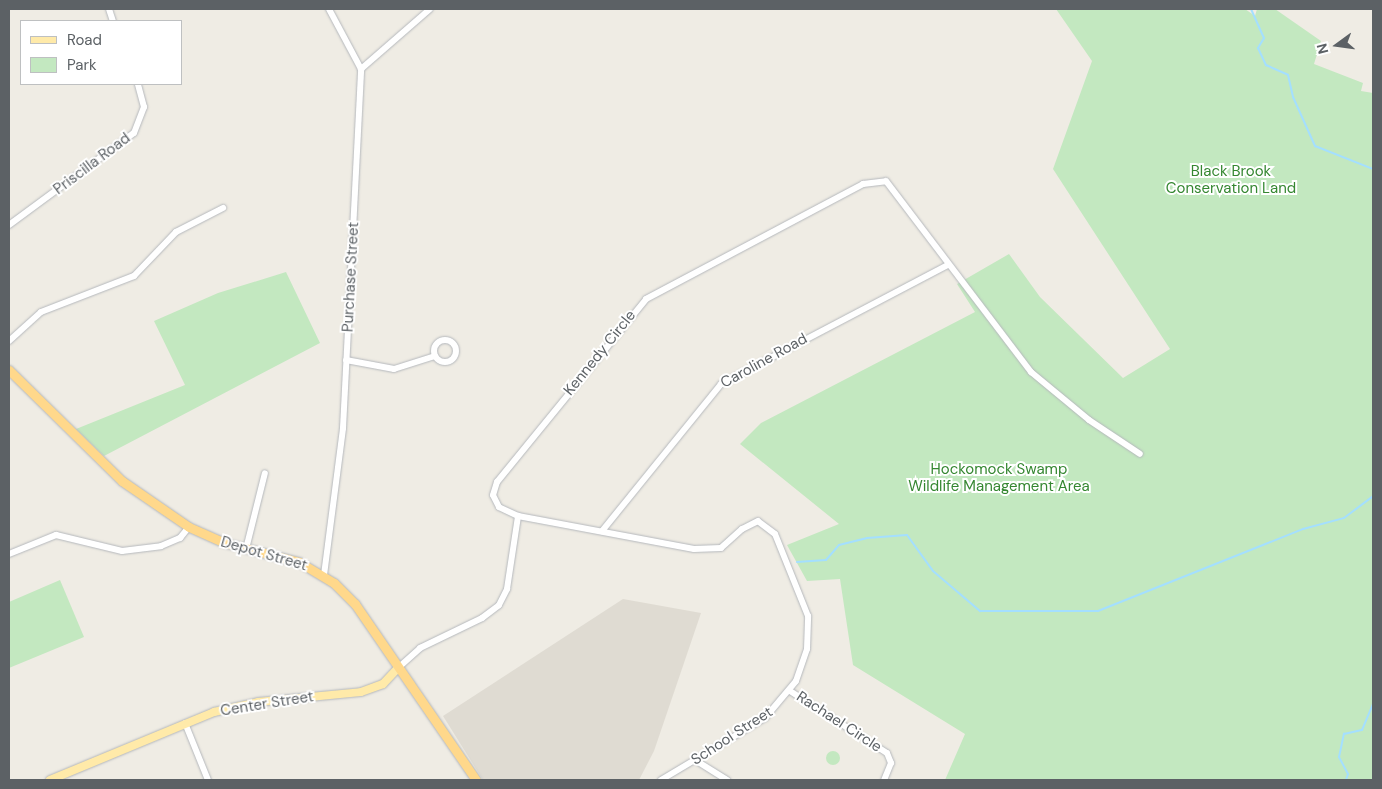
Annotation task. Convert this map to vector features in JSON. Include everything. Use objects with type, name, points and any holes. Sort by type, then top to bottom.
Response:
[{"type":"highway","name":"Depot Street","points":[[9,370],[122,481],[189,528],[246,549],[288,558],[324,575],[355,604],[476,780]]},
{"type":"main road","name":"Center Street","points":[[50,780],[184,723],[240,705],[368,690],[386,682],[398,668]]},
{"type":"street","points":[[329,9],[361,69],[430,9]]},
{"type":"street","name":"Purchase Street","points":[[324,575],[343,428],[361,69]]},
{"type":"street","name":"Priscilla Road","points":[[9,226],[134,133],[144,107],[138,85]]},
{"type":"street","name":"Kennedy Circle","points":[[758,521],[742,528],[721,548],[710,550],[518,516],[496,504],[497,482],[651,295],[862,184],[879,180],[893,185],[948,264],[1031,372],[1089,420],[1140,454]]},
{"type":"street","points":[[9,341],[40,312],[134,276],[176,232],[223,208]]},
{"type":"street","name":"Caroline Road","points":[[602,531],[721,384],[948,264]]},
{"type":"street","points":[[346,360],[406,369],[435,356]]},
{"type":"street","points":[[246,549],[265,473]]},
{"type":"street","points":[[398,668],[420,648],[482,618],[499,605],[506,589],[518,516]]},
{"type":"street","name":"School Street","points":[[661,780],[758,723],[790,691],[806,649],[807,610],[775,534],[758,521]]},
{"type":"street","points":[[9,554],[56,535],[122,551],[161,546],[180,538],[189,528]]},
{"type":"street","name":"Rachael Circle","points":[[790,691],[887,753],[891,763],[884,780]]},
{"type":"street","points":[[184,723],[208,780]]},
{"type":"street","points":[[695,760],[727,780]]},
{"type":"shaded area","points":[[623,599],[701,613],[654,751],[639,780],[483,780],[443,716]]},
{"type":"green space","points":[[1056,9],[1245,9],[1255,16],[1257,9],[1275,9],[1321,41],[1314,64],[1363,83],[1361,91],[1373,93],[1373,780],[945,780],[965,734],[853,665],[840,579],[807,581],[787,545],[839,524],[740,444],[761,423],[975,312],[957,284],[1009,254],[1040,297],[1123,378],[1170,349],[1053,169],[1092,61]]},
{"type":"green space","points":[[286,272],[320,343],[104,456],[76,429],[185,385],[154,321],[218,293]]},
{"type":"green space","points":[[60,580],[84,637],[9,668],[9,602]]},
{"type":"green space","points":[[830,751],[836,751],[840,758],[836,765],[830,765],[826,761],[826,755]]},
{"type":"waterway","points":[[1251,9],[1264,38],[1258,48],[1266,65],[1288,75],[1293,97],[1315,146],[1373,169]]},
{"type":"waterway","points":[[797,562],[826,560],[839,545],[867,538],[907,535],[933,571],[980,611],[1098,611],[1303,529],[1344,518],[1373,496]]},
{"type":"waterway","points":[[1373,607],[1373,641]]},
{"type":"waterway","points":[[1346,780],[1348,774],[1339,757],[1344,734],[1362,730],[1373,704]]},
{"type":"park label","name":"Black Brook Conservation Land","points":[[1231,180]]},
{"type":"park label","name":"Hockomock Swamp Wildlife Management Area","points":[[999,478]]}]
